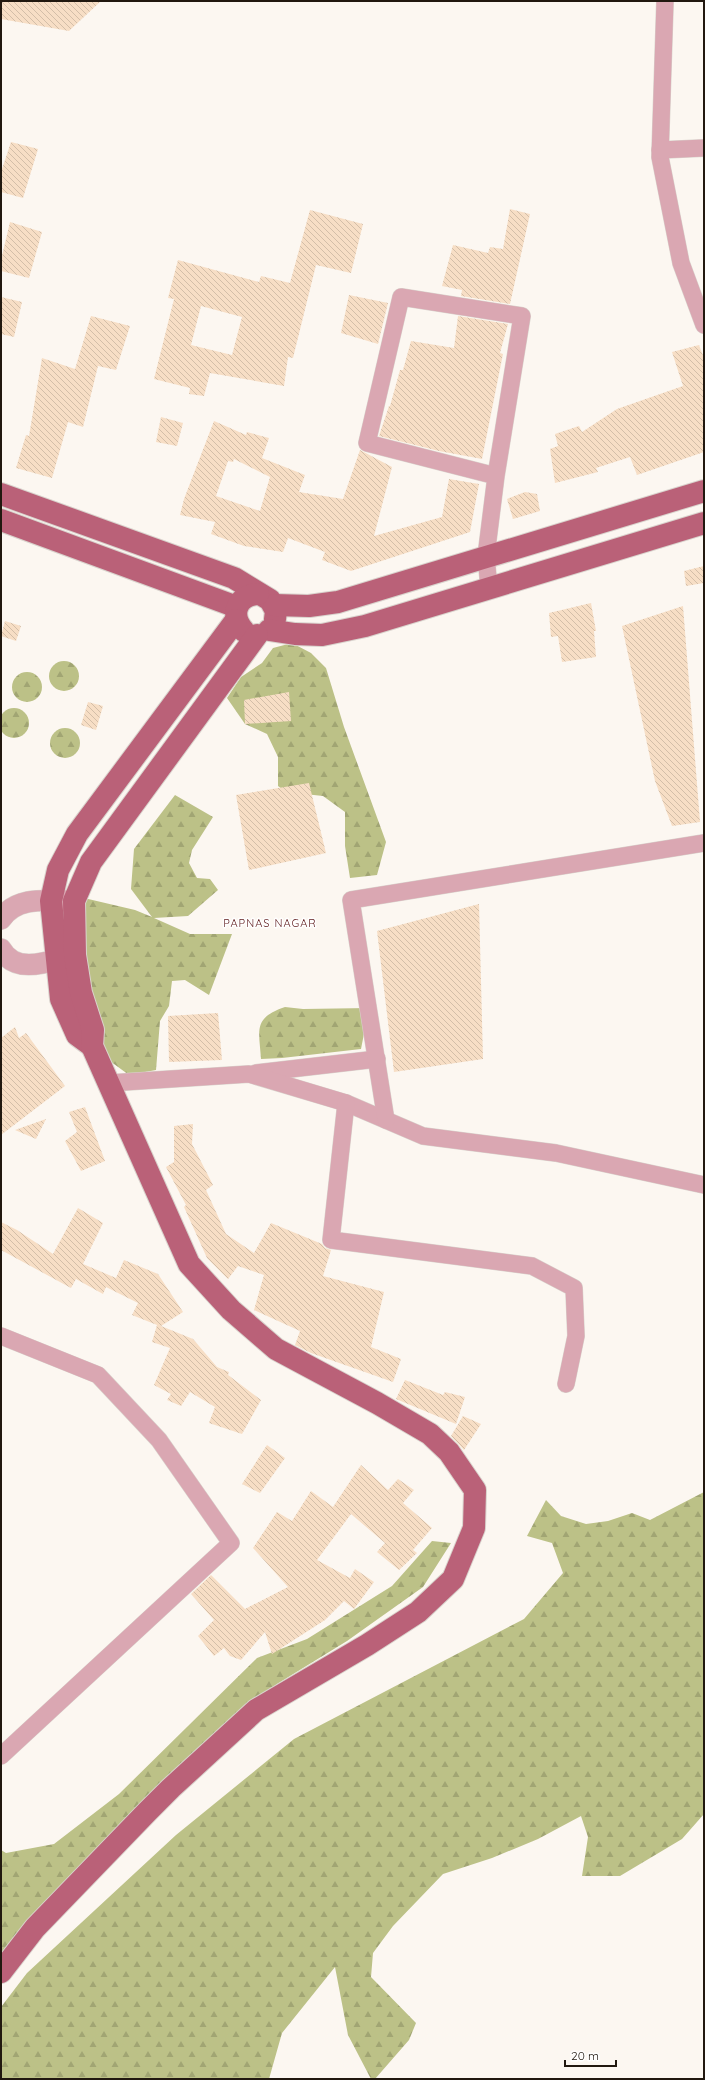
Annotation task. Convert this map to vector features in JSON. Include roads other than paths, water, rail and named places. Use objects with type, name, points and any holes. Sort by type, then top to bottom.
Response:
[{"type":"main road","points":[[65,957],[51,901],[58,870],[77,834],[237,613],[246,597],[309,606],[338,602],[704,491]]},
{"type":"main road","points":[[1,494],[234,578],[266,599],[276,617],[263,632],[91,862],[74,900],[60,999],[77,1035],[92,1046],[188,1264],[232,1310],[276,1349],[377,1403],[430,1434],[449,1452],[475,1490],[474,1528],[453,1579],[418,1612],[367,1645],[256,1710],[171,1788],[120,1840],[35,1928],[1,1972]]},
{"type":"main road","points":[[28,529],[36,507]]},
{"type":"main road","points":[[1,520],[28,529],[237,613],[244,631],[322,635],[365,626],[704,523]]},
{"type":"street","points":[[665,1],[660,156],[681,263],[704,325]]},
{"type":"street","points":[[660,150],[704,148]]},
{"type":"street","points":[[489,588],[486,556],[496,476],[522,316],[401,297],[367,443],[496,476]]},
{"type":"street","points":[[386,1120],[351,900],[704,843]]},
{"type":"street","points":[[1,918],[13,906],[22,903],[33,901],[74,900]]},
{"type":"street","points":[[1,949],[9,959],[18,964],[28,965],[65,957]]},
{"type":"street","points":[[109,1083],[249,1074],[377,1059]]},
{"type":"street","points":[[249,1074],[346,1103],[423,1136],[556,1153],[704,1185]]},
{"type":"street","points":[[346,1103],[331,1240],[532,1266],[574,1288],[576,1336],[566,1384]]},
{"type":"street","points":[[1,1336],[98,1375],[159,1440],[231,1543],[1,1756]]},
{"type":"district","name":"PAPNAS NAGAR","points":[[270,923]]}]
